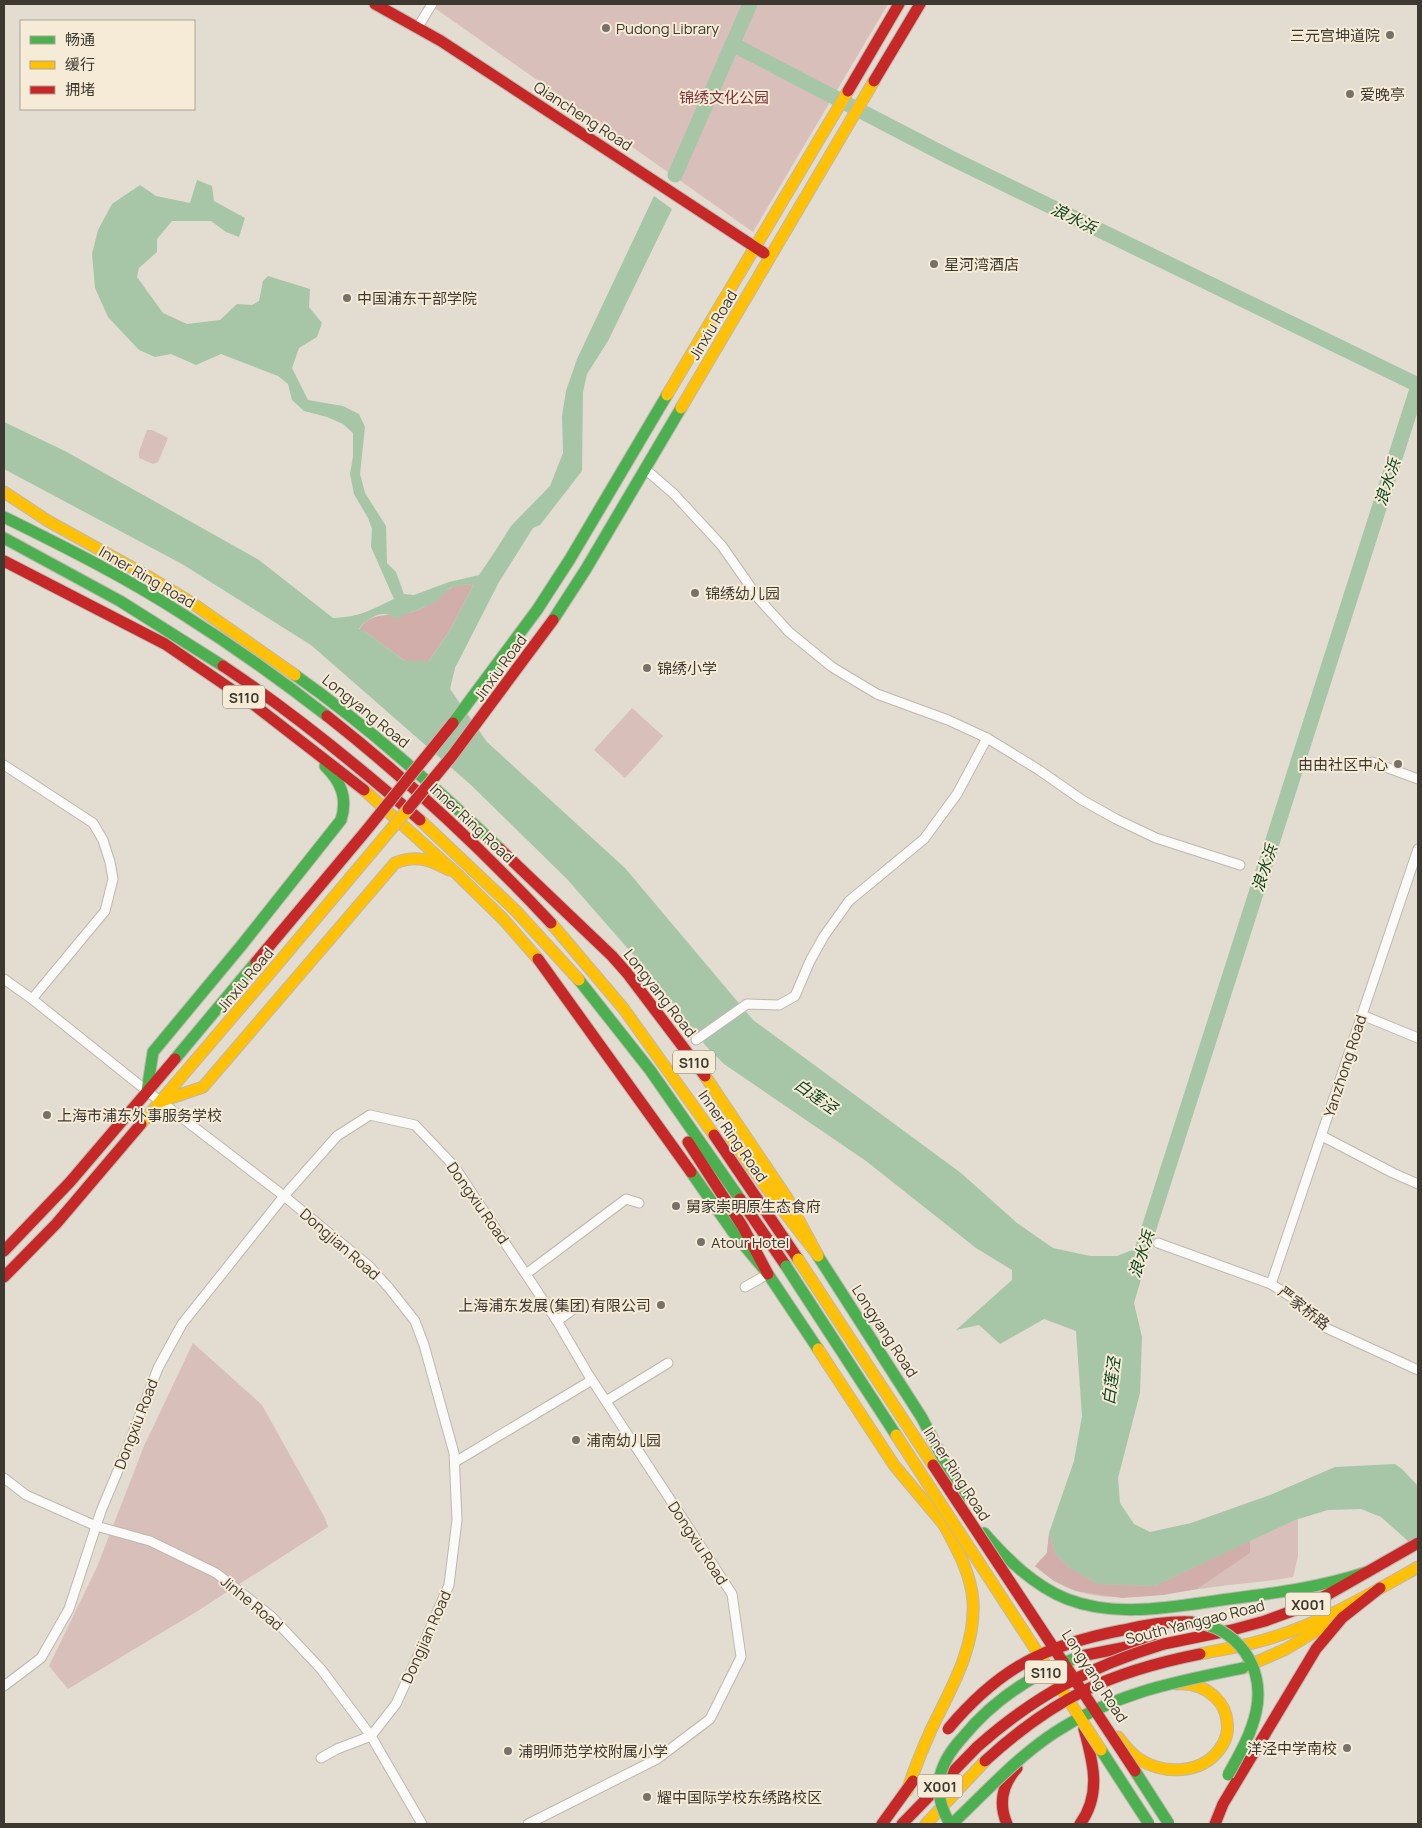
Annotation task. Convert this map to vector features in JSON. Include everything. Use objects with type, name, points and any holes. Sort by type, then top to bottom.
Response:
[{"type":"main road","name":"Qiancheng Road","points":[[375,4],[418,27],[770,258]]},
{"type":"main road","name":"Jinxiu Road","points":[[4,1251],[44,1211],[148,1091],[438,744],[506,655],[570,558],[756,248],[899,4]]},
{"type":"main road","name":"Jinxiu Road","points":[[4,1277],[56,1224],[162,1101],[452,756],[553,620],[586,569],[920,4]]},
{"type":"main road","name":"Longyang Road","points":[[4,492],[48,521],[192,603],[318,691],[392,750],[490,839],[612,956],[627,973],[700,1070],[788,1198],[817,1254],[918,1411],[982,1531],[1175,1824]]},
{"type":"main road","name":"Inner Ring Road","points":[[7,519],[84,558],[184,616],[273,677],[345,731],[433,806],[480,850],[544,916],[598,977],[685,1093],[798,1259],[1169,1824]]},
{"type":"main road","name":"Inner Ring Road","points":[[4,538],[76,574],[173,632],[262,692],[334,746],[428,826],[503,898],[560,958],[586,988],[668,1093],[786,1266],[1149,1824]]},
{"type":"main road","points":[[4,547],[131,606]]},
{"type":"main road","name":"S110","points":[[4,561],[165,644],[271,717],[361,788],[457,874],[534,952],[733,1232],[768,1274],[881,1446],[985,1578],[1145,1824]]},
{"type":"main road","points":[[148,1091],[153,1052],[337,826],[343,814],[344,796],[337,778],[271,717]]},
{"type":"main road","points":[[162,1101],[204,1087],[395,863],[411,857],[420,858],[457,874]]},
{"type":"main road","points":[[598,977],[649,1032],[698,1093]]},
{"type":"main road","points":[[586,988],[737,1218],[768,1274]]},
{"type":"main road","points":[[723,1127],[778,1204],[817,1254]]},
{"type":"main road","points":[[907,1791],[927,1739],[960,1667],[968,1647],[971,1632],[972,1600],[970,1583],[964,1565],[943,1523]]},
{"type":"main road","points":[[982,1531],[1015,1564],[1048,1590],[1074,1602],[1090,1607],[1108,1609],[1150,1609],[1300,1590],[1345,1580],[1367,1572]]},
{"type":"main road","name":"South Yanggao Road","points":[[902,1824],[1006,1720],[1023,1707],[1068,1680],[1119,1658],[1164,1644],[1232,1630],[1295,1610],[1327,1596],[1414,1546]]},
{"type":"main road","name":"South Yanggao Road","points":[[926,1824],[985,1761],[1012,1736],[1074,1695],[1097,1683],[1140,1668],[1241,1646],[1304,1626],[1336,1612],[1418,1566]]},
{"type":"main road","points":[[1164,1644],[1102,1650],[1060,1663],[1026,1681],[994,1704],[965,1732],[942,1768],[939,1784],[940,1798],[943,1812],[951,1824],[1030,1752],[1052,1734],[1073,1722],[1112,1702],[1152,1688],[1243,1668],[1270,1658],[1295,1646],[1380,1588]]},
{"type":"main road","points":[[1213,1824],[1217,1797],[1233,1777],[1307,1662],[1342,1618],[1380,1588]]},
{"type":"main road","points":[[882,1824],[907,1791],[948,1729],[981,1694],[1002,1676],[1043,1653],[1068,1643],[1096,1635],[1155,1624],[1171,1622],[1199,1623],[1212,1626],[1226,1633],[1239,1644],[1249,1657],[1258,1682],[1258,1704],[1253,1727],[1233,1777]]},
{"type":"main road","points":[[1112,1728],[1137,1758],[1149,1765],[1169,1771],[1194,1768],[1212,1758],[1220,1750],[1226,1739],[1228,1727],[1224,1708],[1220,1701],[1210,1692],[1196,1685],[1180,1684],[1152,1688]]},
{"type":"main road","points":[[1080,1824],[1089,1810],[1094,1784],[1091,1754],[1084,1729]]},
{"type":"main road","points":[[1005,1820],[1001,1800],[1003,1787],[1030,1752]]},
{"type":"street","points":[[418,27],[432,4]]},
{"type":"street","points":[[645,469],[674,494],[722,546],[758,599],[789,632],[832,667],[876,694],[948,720],[987,738],[1040,770],[1082,800],[1116,819],[1156,838],[1240,865]]},
{"type":"street","points":[[696,1040],[747,1004],[779,1005],[795,996],[810,961],[824,936],[849,901],[890,865],[924,839],[957,794],[987,738]]},
{"type":"street","points":[[1372,762],[1418,779]]},
{"type":"street","points":[[4,765],[93,823],[104,840],[113,879],[105,911],[32,999]]},
{"type":"street","name":"Yanzhong Road","points":[[1271,1284],[1418,849]]},
{"type":"street","name":"Dongjian Road","points":[[4,979],[284,1196],[369,1266],[415,1321],[424,1345],[455,1462],[457,1520],[449,1584],[396,1704],[371,1736]]},
{"type":"street","points":[[1362,1015],[1418,1038]]},
{"type":"street","name":"Dongxiu Road","points":[[4,1686],[41,1658],[69,1609],[96,1526],[158,1368],[182,1324],[284,1196],[337,1136],[370,1115],[414,1125],[454,1166],[557,1320],[592,1380],[732,1594],[741,1657],[710,1719],[657,1759],[528,1824]]},
{"type":"street","points":[[1322,1136],[1418,1184]]},
{"type":"street","points":[[526,1274],[626,1199],[639,1203]]},
{"type":"street","name":"严家桥路","points":[[1158,1243],[1271,1284],[1296,1300],[1324,1327],[1418,1370]]},
{"type":"street","points":[[745,1287],[768,1274]]},
{"type":"street","points":[[557,1320],[575,1308]]},
{"type":"street","points":[[606,1401],[668,1363]]},
{"type":"street","points":[[455,1462],[592,1380]]},
{"type":"street","name":"Jinhe Road","points":[[4,1478],[26,1495],[96,1526],[150,1541],[216,1573],[271,1616],[321,1669],[371,1736],[422,1824]]},
{"type":"street","points":[[321,1758],[337,1749],[371,1736]]},
{"type":"green space","name":"锦绣文化公园","points":[[429,4],[888,4],[753,232]]},
{"type":"green space","points":[[147,430],[152,430],[168,438],[158,462],[153,464],[139,458],[139,452]]},
{"type":"green space","points":[[632,708],[663,736],[625,778],[594,750]]},
{"type":"green space","points":[[193,1343],[262,1405],[325,1518],[328,1527],[196,1612],[68,1689],[49,1666],[97,1567],[144,1446]]},
{"type":"green space","points":[[1298,1519],[1298,1556],[1293,1577],[1153,1595],[1111,1597],[1091,1595],[1071,1589],[1053,1580],[1035,1566],[1047,1553],[1049,1533],[1055,1553]]},
{"type":"shaded area","points":[[468,584],[473,586],[450,630],[429,661],[405,661],[367,633],[359,630],[369,619],[382,615],[418,610],[449,589]]},
{"type":"shaded area","points":[[1049,1533],[1055,1553],[1070,1568],[1098,1584],[1154,1586],[1250,1541],[1250,1553],[1197,1589],[1163,1595],[1122,1598],[1076,1591],[1054,1581],[1035,1566],[1047,1553]]},
{"type":"water","name":"白莲泾","points":[[197,180],[212,186],[214,201],[245,218],[239,237],[226,232],[211,221],[172,221],[157,239],[157,252],[139,268],[137,277],[163,313],[187,324],[220,320],[237,304],[252,305],[259,301],[263,281],[268,276],[310,289],[309,307],[322,323],[317,337],[299,348],[292,368],[308,400],[343,406],[359,414],[365,427],[360,474],[365,493],[386,526],[387,563],[396,572],[404,594],[414,595],[449,582],[479,575],[511,526],[550,486],[563,453],[562,416],[566,391],[577,359],[654,196],[672,209],[608,341],[587,374],[583,392],[582,471],[540,525],[533,528],[499,582],[455,668],[450,689],[487,742],[625,868],[753,1020],[961,1173],[1017,1223],[1053,1248],[1090,1256],[1117,1256],[1132,1250],[1147,1259],[1134,1303],[1142,1337],[1140,1393],[1118,1478],[1120,1503],[1134,1524],[1150,1532],[1191,1523],[1270,1495],[1335,1467],[1395,1464],[1418,1486],[1418,1550],[1381,1517],[1361,1509],[1328,1510],[1295,1520],[1154,1586],[1098,1584],[1070,1568],[1055,1553],[1049,1533],[1074,1461],[1082,1416],[1076,1331],[1044,1319],[1000,1344],[979,1325],[956,1330],[1012,1280],[1012,1270],[976,1248],[866,1161],[724,1064],[706,1046],[650,974],[567,879],[471,785],[311,645],[182,564],[4,469],[4,422],[65,451],[259,560],[333,618],[372,610],[394,599],[371,547],[372,529],[368,518],[354,494],[350,474],[353,456],[353,433],[343,424],[327,417],[304,411],[292,400],[288,384],[278,376],[221,354],[196,365],[171,354],[155,357],[139,350],[108,317],[95,288],[92,254],[98,230],[112,204],[140,185],[156,196],[190,203]],"holes":[[[468,584],[473,586],[450,630],[429,661],[405,661],[359,629],[366,621],[377,615],[386,614],[397,619],[402,615],[435,602],[450,588]]]},
{"type":"waterway","points":[[675,175],[750,4]]},
{"type":"waterway","name":"浪水浜","points":[[732,44],[951,158],[1418,385]]},
{"type":"waterway","name":"浪水浜","points":[[1134,1275],[1418,386]]},
{"type":"traffic: fast","points":[[537,610],[570,559],[667,395]]},
{"type":"traffic: fast","points":[[553,620],[586,569],[681,408]]},
{"type":"traffic: fast","points":[[4,517],[95,563],[162,601],[239,651],[327,716]]},
{"type":"traffic: fast","points":[[4,538],[120,601],[223,666]]},
{"type":"traffic: fast","points":[[453,723],[537,610]]},
{"type":"traffic: fast","points":[[295,675],[349,715],[401,758],[500,849]]},
{"type":"traffic: fast","points":[[147,1091],[153,1052],[241,946],[341,820],[344,805],[342,791],[335,778],[325,766]]},
{"type":"traffic: fast","points":[[175,1059],[256,962]]},
{"type":"traffic: fast","points":[[579,980],[650,1070],[740,1199]]},
{"type":"traffic: fast","points":[[691,1172],[733,1232],[768,1274],[818,1349]]},
{"type":"traffic: fast","points":[[818,1256],[922,1418],[962,1496]]},
{"type":"traffic: fast","points":[[786,1266],[896,1435]]},
{"type":"traffic: fast","points":[[984,1533],[1012,1562],[1043,1587],[1067,1599],[1086,1605],[1106,1608],[1147,1609],[1264,1594],[1316,1586],[1367,1572]]},
{"type":"traffic: fast","points":[[1191,1622],[1207,1625],[1222,1631],[1234,1640],[1252,1665],[1257,1680],[1258,1695],[1254,1720],[1244,1745],[1228,1775]]},
{"type":"traffic: fast","points":[[950,1824],[941,1805],[939,1784],[941,1771],[954,1747],[988,1710],[1016,1688],[1047,1670],[1081,1656]]},
{"type":"traffic: fast","points":[[952,1824],[1027,1753],[1077,1719],[1099,1708],[1145,1691],[1193,1678],[1243,1668]]},
{"type":"traffic: fast","points":[[1101,1750],[1149,1824]]},
{"type":"traffic: fast","points":[[1135,1771],[1169,1824]]},
{"type":"traffic: slow","points":[[681,408],[874,81]]},
{"type":"traffic: slow","points":[[667,395],[848,91]]},
{"type":"traffic: slow","points":[[4,492],[48,521],[192,603],[295,675]]},
{"type":"traffic: slow","points":[[364,790],[457,874],[503,919],[538,959]]},
{"type":"traffic: slow","points":[[270,973],[408,809]]},
{"type":"traffic: slow","points":[[420,820],[516,911],[579,980]]},
{"type":"traffic: slow","points":[[162,1101],[203,1087],[395,863],[403,860],[423,859],[449,870]]},
{"type":"traffic: slow","points":[[551,923],[623,1008],[714,1135]]},
{"type":"traffic: slow","points":[[141,1124],[270,973]]},
{"type":"traffic: slow","points":[[705,1076],[787,1198],[818,1256]]},
{"type":"traffic: slow","points":[[731,1138],[778,1204],[817,1254]]},
{"type":"traffic: slow","points":[[798,1259],[933,1465]]},
{"type":"traffic: slow","points":[[818,1349],[894,1465],[950,1532]]},
{"type":"traffic: slow","points":[[896,1435],[1101,1750]]},
{"type":"traffic: slow","points":[[907,1791],[915,1768],[960,1668],[966,1652],[973,1618],[972,1591],[969,1580],[962,1560],[943,1523]]},
{"type":"traffic: slow","points":[[1200,1654],[1256,1642],[1312,1623],[1348,1606],[1418,1567]]},
{"type":"traffic: slow","points":[[1243,1668],[1286,1649],[1326,1625]]},
{"type":"traffic: slow","points":[[1118,1737],[1136,1757],[1160,1768],[1182,1770],[1202,1764],[1211,1758],[1225,1740],[1228,1729],[1226,1714],[1216,1698],[1203,1688],[1188,1684],[1177,1684]]},
{"type":"traffic: slow","points":[[926,1824],[985,1761]]},
{"type":"traffic: jam","points":[[375,4],[441,41],[764,253]]},
{"type":"traffic: jam","points":[[848,91],[899,4]]},
{"type":"traffic: jam","points":[[874,81],[920,4]]},
{"type":"traffic: jam","points":[[4,561],[165,644],[253,704],[364,790]]},
{"type":"traffic: jam","points":[[408,809],[452,756],[553,620]]},
{"type":"traffic: jam","points":[[223,666],[324,740],[420,820]]},
{"type":"traffic: jam","points":[[327,716],[386,764],[443,815],[551,923]]},
{"type":"traffic: jam","points":[[256,962],[453,723]]},
{"type":"traffic: jam","points":[[500,849],[612,956],[705,1076]]},
{"type":"traffic: jam","points":[[538,959],[691,1172]]},
{"type":"traffic: jam","points":[[4,1251],[70,1182],[175,1059]]},
{"type":"traffic: jam","points":[[4,1277],[56,1224],[141,1124]]},
{"type":"traffic: jam","points":[[714,1135],[798,1259]]},
{"type":"traffic: jam","points":[[688,1142],[743,1227],[768,1274]]},
{"type":"traffic: jam","points":[[740,1199],[786,1266]]},
{"type":"traffic: jam","points":[[933,1465],[1135,1771]]},
{"type":"traffic: jam","points":[[1081,1656],[1127,1647],[1164,1644],[1265,1621],[1327,1595],[1418,1543]]},
{"type":"traffic: jam","points":[[1215,1824],[1223,1804],[1316,1649],[1342,1618],[1380,1588]]},
{"type":"traffic: jam","points":[[948,1729],[967,1708],[1005,1675],[1025,1662],[1047,1652],[1070,1643],[1131,1628],[1165,1623],[1191,1622]]},
{"type":"traffic: jam","points":[[977,1747],[1020,1712],[1064,1685],[1112,1662],[1164,1644]]},
{"type":"traffic: jam","points":[[985,1761],[1035,1720],[1059,1704],[1084,1691],[1138,1669],[1200,1654]]},
{"type":"traffic: jam","points":[[1080,1824],[1087,1813],[1091,1801],[1094,1778],[1084,1729]]},
{"type":"traffic: jam","points":[[902,1824],[977,1747]]},
{"type":"traffic: jam","points":[[1007,1824],[1002,1802],[1003,1795],[1008,1781],[1017,1768]]},
{"type":"traffic: jam","points":[[882,1824],[913,1781]]},
{"type":"place","name":"Pudong Library","points":[[606,28]]},
{"type":"place","name":"三元宫坤道院","points":[[1390,35]]},
{"type":"place","name":"爱晚亭","points":[[1350,94]]},
{"type":"place","name":"星河湾酒店","points":[[934,264]]},
{"type":"place","name":"中国浦东干部学院","points":[[347,298]]},
{"type":"place","name":"锦绣幼儿园","points":[[695,593]]},
{"type":"place","name":"锦绣小学","points":[[647,668]]},
{"type":"place","name":"由由社区中心","points":[[1398,764]]},
{"type":"place","name":"上海市浦东外事服务学校","points":[[47,1115]]},
{"type":"place","name":"舅家崇明原生态食府","points":[[676,1206]]},
{"type":"place","name":"Atour Hotel","points":[[701,1242]]},
{"type":"place","name":"上海浦东发展(集团)有限公司","points":[[661,1305]]},
{"type":"place","name":"浦南幼儿园","points":[[576,1440]]},
{"type":"place","name":"洋泾中学南校","points":[[1347,1748]]},
{"type":"place","name":"浦明师范学校附属小学","points":[[508,1751]]},
{"type":"place","name":"耀中国际学校东绣路校区","points":[[647,1797]]}]
